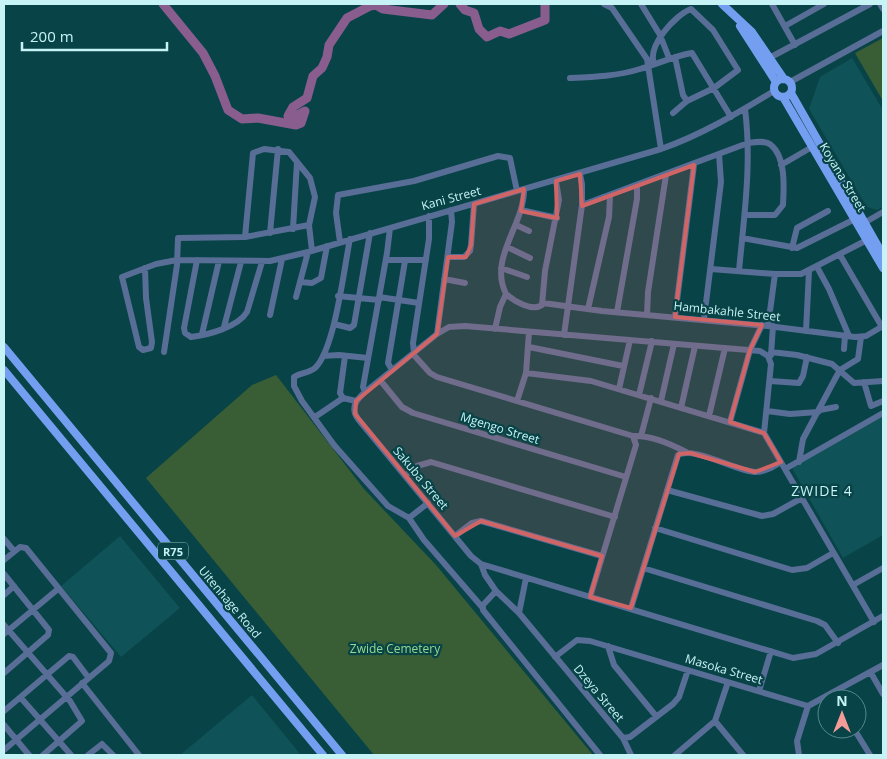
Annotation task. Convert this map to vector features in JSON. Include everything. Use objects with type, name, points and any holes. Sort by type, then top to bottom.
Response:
[{"type":"main road","points":[[722,4],[752,32],[787,81],[791,93],[783,97],[778,96],[759,53],[730,12]]},
{"type":"main road","points":[[775,87],[787,81]]},
{"type":"main road","name":"Koyana Street","points":[[791,93],[883,255]]},
{"type":"main road","name":"Koyana Street","points":[[783,97],[883,268]]},
{"type":"main road","name":"Uitenhage Road","points":[[4,347],[342,755]]},
{"type":"main road","name":"R75","points":[[4,370],[323,755]]},
{"type":"street","points":[[604,4],[612,8],[652,65]]},
{"type":"street","points":[[640,4],[672,58],[683,95],[687,101]]},
{"type":"street","points":[[774,4],[795,46]]},
{"type":"street","points":[[784,26],[824,4]]},
{"type":"street","points":[[771,58],[870,4]]},
{"type":"street","points":[[880,4],[883,9]]},
{"type":"street","points":[[661,149],[652,58],[660,36],[686,11],[694,11],[712,30],[738,68],[736,73],[714,88],[687,101],[674,112]]},
{"type":"street","points":[[787,81],[883,31]]},
{"type":"street","points":[[570,78],[597,77],[638,70],[672,58],[694,54],[731,117]]},
{"type":"street","name":"Kani Street","points":[[145,268],[146,298],[152,337],[151,348],[143,350],[138,347],[122,277],[145,268],[177,260],[262,262],[282,259],[556,181],[680,142],[745,109],[775,87]]},
{"type":"street","points":[[739,271],[745,214],[748,142],[745,109]]},
{"type":"street","points":[[582,206],[694,165],[748,142],[766,142],[771,145],[780,158],[782,165],[783,199],[781,210],[770,216],[745,214]]},
{"type":"street","points":[[782,165],[812,148]]},
{"type":"street","points":[[245,237],[253,153],[264,149],[289,152],[314,188],[315,204],[309,226],[310,252],[296,297]]},
{"type":"street","points":[[270,233],[278,150]]},
{"type":"street","points":[[704,320],[721,182],[720,154]]},
{"type":"street","points":[[340,242],[336,214],[338,195],[414,181],[498,156],[510,158],[517,191]]},
{"type":"street","points":[[293,229],[297,162]]},
{"type":"street","points":[[675,317],[694,165]]},
{"type":"street","points":[[564,335],[582,206],[580,174]]},
{"type":"street","points":[[647,315],[648,292],[666,175]]},
{"type":"street","points":[[506,294],[529,307],[538,308],[543,304],[545,271],[557,218],[559,194],[556,181]]},
{"type":"street","points":[[617,312],[638,199],[637,186]]},
{"type":"street","points":[[496,329],[500,307],[506,294],[501,268],[521,210],[524,189]]},
{"type":"street","points":[[588,309],[610,212],[610,196]]},
{"type":"street","points":[[448,257],[464,257],[470,251],[474,204]]},
{"type":"street","points":[[437,334],[448,257],[451,210]]},
{"type":"street","points":[[521,210],[557,218]]},
{"type":"street","points":[[792,248],[797,228],[828,211]]},
{"type":"street","points":[[864,223],[883,212]]},
{"type":"street","points":[[429,216],[429,239],[413,353],[437,377],[632,436],[641,436],[673,445],[688,452],[755,472],[769,469],[781,462]]},
{"type":"street","points":[[742,238],[792,248],[807,245],[855,219]]},
{"type":"street","points":[[516,224],[529,231]]},
{"type":"street","points":[[164,352],[179,236],[245,237],[309,226]]},
{"type":"street","points":[[365,392],[363,387],[390,228]]},
{"type":"street","points":[[334,324],[353,326],[370,233]]},
{"type":"street","points":[[350,239],[334,324],[323,356],[315,367],[294,377],[293,382],[302,401],[334,445],[388,506],[397,513],[409,518],[424,540],[482,607],[600,755]]},
{"type":"street","points":[[809,274],[867,240]]},
{"type":"street","points":[[300,282],[312,283],[321,278],[327,246]]},
{"type":"street","points":[[507,247],[530,258]]},
{"type":"street","points":[[799,462],[803,439],[840,370],[858,360],[861,337],[883,326],[840,255]]},
{"type":"street","points":[[270,315],[282,259]]},
{"type":"street","points":[[197,260],[184,322],[184,333],[191,337],[224,328],[245,315],[262,262]]},
{"type":"street","points":[[386,260],[426,260]]},
{"type":"street","points":[[202,334],[219,261]]},
{"type":"street","points":[[392,370],[388,363],[405,261]]},
{"type":"street","points":[[224,328],[241,262]]},
{"type":"street","points":[[501,268],[527,277]]},
{"type":"street","points":[[817,268],[847,336],[844,350]]},
{"type":"street","points":[[711,269],[775,274],[809,274],[822,278]]},
{"type":"street","points":[[775,274],[768,326],[771,364],[764,433],[874,622]]},
{"type":"street","points":[[806,331],[809,274]]},
{"type":"street","points":[[444,279],[465,283]]},
{"type":"street","points":[[338,296],[399,299],[419,303]]},
{"type":"street","name":"Hambakahle Street","points":[[543,304],[861,337]]},
{"type":"street","points":[[315,417],[343,398],[356,401],[437,334],[457,326],[752,350],[766,354],[771,364]]},
{"type":"street","points":[[730,422],[752,350],[768,326]]},
{"type":"street","points":[[517,401],[526,373],[529,332]]},
{"type":"street","points":[[619,389],[630,340]]},
{"type":"street","points":[[640,395],[652,342]]},
{"type":"street","points":[[661,401],[674,344]]},
{"type":"street","points":[[681,408],[695,346]]},
{"type":"street","points":[[529,347],[623,366]]},
{"type":"street","points":[[709,416],[725,348]]},
{"type":"street","points":[[771,352],[807,357],[832,364],[850,381],[883,381]]},
{"type":"street","points":[[323,356],[368,358]]},
{"type":"street","points":[[343,398],[340,390],[345,356]]},
{"type":"street","points":[[770,381],[799,384],[803,376],[807,357]]},
{"type":"street","points":[[526,373],[591,381],[764,433]]},
{"type":"street","name":"Mgengo Street","points":[[380,380],[402,407],[413,413],[626,477]]},
{"type":"street","points":[[864,382],[868,406],[883,401]]},
{"type":"street","points":[[641,436],[651,398]]},
{"type":"street","name":"Sakuba Street","points":[[356,401],[355,414],[471,556],[482,564],[793,658],[805,658],[838,643],[883,616]]},
{"type":"street","points":[[767,411],[790,414],[836,407]]},
{"type":"street","points":[[785,469],[883,413]]},
{"type":"street","points":[[857,419],[861,426]]},
{"type":"street","points":[[590,597],[636,445],[632,436]]},
{"type":"street","points":[[631,608],[675,459],[680,454],[688,452]]},
{"type":"street","points":[[405,476],[417,466],[431,462],[615,517]]},
{"type":"street","points":[[667,490],[762,516],[773,514],[802,498]]},
{"type":"street","points":[[409,518],[428,503]]},
{"type":"street","points":[[455,536],[472,522],[481,521],[602,556]]},
{"type":"street","points":[[655,528],[792,570],[807,568],[833,553]]},
{"type":"street","points":[[4,539],[14,551]]},
{"type":"street","points":[[4,560],[21,546],[26,548],[110,651],[109,661],[4,750]]},
{"type":"street","name":"Dzeya Street","points":[[482,564],[485,575],[496,591],[519,613],[622,738],[630,737],[678,697],[688,670]]},
{"type":"street","points":[[643,568],[817,621],[825,625],[838,643]]},
{"type":"street","points":[[852,585],[883,568]]},
{"type":"street","points":[[4,574],[47,626],[49,633],[28,654],[4,673]]},
{"type":"street","points":[[519,613],[526,578]]},
{"type":"street","points":[[4,595],[14,586]]},
{"type":"street","points":[[43,755],[82,722],[66,697],[5,630],[58,589]]},
{"type":"street","points":[[482,607],[496,591]]},
{"type":"street","name":"Masoka Street","points":[[555,657],[577,640],[590,641],[808,706]]},
{"type":"street","points":[[608,646],[614,665],[656,716]]},
{"type":"street","points":[[760,691],[771,651]]},
{"type":"street","points":[[4,712],[70,656],[88,677]]},
{"type":"street","points":[[846,689],[883,665]]},
{"type":"street","points":[[871,672],[883,694]]},
{"type":"street","points":[[675,755],[715,721],[728,682]]},
{"type":"street","points":[[82,683],[137,755]]},
{"type":"street","points":[[21,698],[71,755]]},
{"type":"street","points":[[799,755],[798,741],[808,706],[817,703]]},
{"type":"street","points":[[715,721],[743,755]]},
{"type":"street","points":[[4,725],[29,755]]},
{"type":"street","points":[[622,738],[631,755]]},
{"type":"street","points":[[860,739],[870,755]]},
{"type":"street","points":[[88,755],[102,744],[114,755]]},
{"type":"street","points":[[683,749],[689,755]]},
{"type":"highlighted area","points":[[694,165],[675,317],[762,325],[750,350],[730,422],[764,433],[781,462],[755,472],[690,453],[679,454],[631,608],[590,597],[602,556],[481,521],[455,536],[355,414],[356,401],[365,392],[437,334],[448,257],[466,257],[471,245],[474,204],[524,189],[521,211],[557,218],[556,181],[580,174],[582,206]]},
{"type":"shaded area","points":[[852,58],[883,110],[883,207],[877,210],[867,207],[809,109],[820,77]]},
{"type":"shaded area","points":[[883,415],[883,535],[843,558],[793,470],[793,466]]},
{"type":"shaded area","points":[[120,536],[180,608],[121,657],[61,586]]},
{"type":"shaded area","points":[[252,695],[301,755],[180,755]]},
{"type":"green space","points":[[883,38],[883,101],[855,53]]},
{"type":"green space","name":"Zwide Cemetery","points":[[276,375],[364,489],[436,565],[593,755],[374,755],[146,478],[252,385]]},
{"type":"waterway","points":[[163,4],[203,53],[215,76],[228,110],[242,119],[258,118],[296,125],[301,123],[305,111],[292,118],[288,116],[293,107],[307,98],[313,76],[322,68],[327,57],[329,45],[347,18],[370,6],[376,5],[383,9],[432,15],[444,4]]},
{"type":"waterway","points":[[460,4],[465,10],[474,13],[479,29],[487,37],[500,31],[509,34],[545,20],[545,4]]},
{"type":"district","name":"ZWIDE 4","points":[[822,490]]}]
